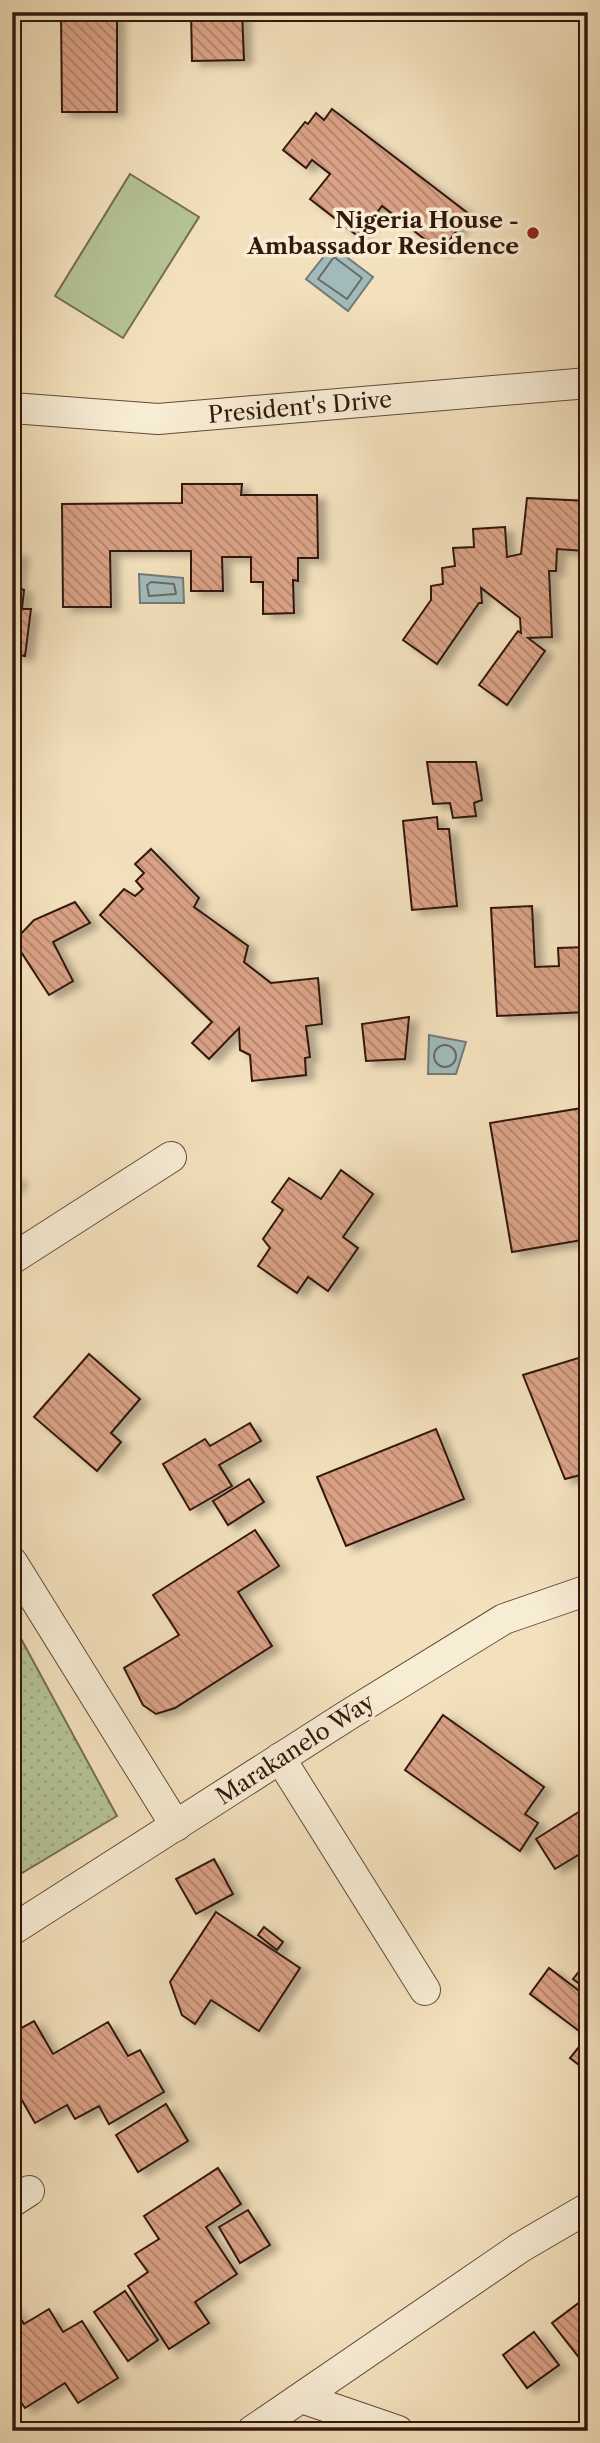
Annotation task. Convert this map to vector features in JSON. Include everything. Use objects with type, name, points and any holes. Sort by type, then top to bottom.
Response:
[{"type":"street","name":"President's Drive","points":[[12,408],[158,419],[588,383]]},
{"type":"street","points":[[12,1259],[171,1157]]},
{"type":"street","points":[[12,1562],[176,1826]]},
{"type":"street","name":"Marakanelo Way","points":[[12,1930],[280,1758],[504,1619],[588,1590]]},
{"type":"street","points":[[280,1758],[425,1990]]},
{"type":"street","points":[[251,2431],[521,2247],[588,2208]]},
{"type":"street","points":[[302,2398],[398,2431]]},
{"type":"green space","points":[[130,174],[199,217],[123,338],[55,296]]},
{"type":"green space","points":[[12,1622],[117,1816],[12,1879]]},
{"type":"water","points":[[332,246],[373,277],[348,311],[306,279]]},
{"type":"water","points":[[139,574],[183,578],[184,603],[140,603]]},
{"type":"water","points":[[429,1035],[466,1042],[456,1074],[428,1074]]},
{"type":"building","points":[[191,12],[242,12],[244,60],[192,61]]},
{"type":"building","points":[[61,14],[117,14],[117,112],[62,112]]},
{"type":"building","points":[[332,109],[469,214],[441,252],[382,206],[359,237],[310,199],[330,174],[312,160],[306,168],[283,150],[305,122],[308,124],[316,113],[324,120]]},
{"type":"building","points":[[182,484],[242,484],[241,495],[317,495],[318,558],[298,558],[298,581],[293,580],[294,613],[263,614],[263,582],[251,582],[251,557],[222,557],[223,591],[191,591],[191,551],[110,551],[111,607],[63,607],[62,504],[182,503]]},
{"type":"building","points":[[527,498],[588,501],[585,551],[557,549],[556,571],[549,571],[552,637],[528,638],[545,651],[507,705],[479,685],[518,631],[521,633],[520,618],[481,588],[482,603],[479,603],[437,664],[403,640],[431,600],[431,586],[443,584],[442,568],[455,566],[453,548],[474,547],[473,529],[505,527],[507,557],[521,554]]},
{"type":"building","points":[[12,551],[20,553],[16,587],[24,590],[22,609],[31,609],[25,656],[12,654]]},
{"type":"building","points":[[427,762],[476,762],[482,800],[474,803],[476,816],[453,818],[450,803],[433,804]]},
{"type":"building","points":[[437,817],[438,829],[449,829],[457,906],[412,910],[403,821]]},
{"type":"building","points":[[151,849],[199,898],[194,907],[248,946],[244,962],[271,983],[318,978],[322,1024],[306,1026],[310,1057],[305,1058],[306,1075],[252,1081],[250,1055],[240,1050],[239,1028],[209,1059],[192,1043],[212,1022],[100,915],[124,889],[135,896],[143,889],[136,881],[144,873],[135,864]]},
{"type":"building","points":[[75,902],[90,923],[53,942],[73,981],[49,995],[14,941],[34,920]]},
{"type":"building","points":[[532,906],[535,967],[559,966],[558,948],[588,947],[588,1012],[497,1016],[491,908]]},
{"type":"building","points":[[409,1017],[405,1059],[366,1061],[362,1024]]},
{"type":"building","points":[[588,1107],[588,1239],[512,1252],[490,1123]]},
{"type":"building","points":[[341,1170],[373,1194],[343,1237],[358,1248],[328,1291],[308,1277],[297,1293],[258,1266],[270,1248],[263,1239],[283,1210],[272,1202],[289,1178],[321,1199]]},
{"type":"building","points":[[12,1175],[19,1180],[12,1190]]},
{"type":"building","points":[[89,1354],[140,1399],[111,1433],[121,1442],[97,1471],[34,1417]]},
{"type":"building","points":[[588,1355],[588,1473],[565,1479],[523,1375]]},
{"type":"building","points":[[250,1423],[261,1441],[219,1465],[232,1486],[190,1510],[163,1464],[205,1439],[210,1446]]},
{"type":"building","points":[[436,1429],[464,1499],[346,1546],[317,1477]]},
{"type":"building","points":[[249,1479],[264,1502],[228,1525],[213,1501]]},
{"type":"building","points":[[255,1530],[279,1566],[238,1592],[272,1646],[175,1708],[156,1714],[143,1705],[124,1668],[179,1635],[153,1595]]},
{"type":"building","points":[[443,1715],[544,1787],[525,1814],[538,1823],[520,1851],[405,1770]]},
{"type":"building","points":[[588,1806],[588,1849],[555,1869],[536,1839]]},
{"type":"building","points":[[214,1859],[233,1894],[196,1914],[176,1879]]},
{"type":"building","points":[[216,1912],[300,1968],[259,2031],[211,2000],[195,2024],[182,2015],[170,1982]]},
{"type":"building","points":[[264,1927],[283,1942],[277,1950],[258,1935]]},
{"type":"building","points":[[588,1960],[588,2072],[570,2058],[587,2037],[530,1994],[549,1968],[582,1993],[585,1988],[573,1979]]},
{"type":"building","points":[[34,2021],[53,2054],[108,2022],[128,2056],[140,2050],[164,2092],[109,2124],[99,2106],[75,2119],[67,2105],[35,2123],[12,2083],[12,2033]]},
{"type":"building","points":[[166,2104],[188,2141],[138,2172],[116,2135]]},
{"type":"building","points":[[218,2168],[241,2204],[206,2227],[237,2274],[195,2302],[209,2323],[169,2349],[128,2286],[148,2272],[135,2254],[159,2239],[144,2216]]},
{"type":"building","points":[[248,2210],[270,2245],[240,2263],[219,2227]]},
{"type":"building","points":[[125,2291],[158,2340],[128,2361],[94,2312]]},
{"type":"building","points":[[584,2299],[588,2304],[588,2369],[552,2323]]},
{"type":"building","points":[[12,2305],[24,2324],[49,2309],[63,2332],[82,2321],[118,2378],[78,2403],[65,2383],[25,2408],[12,2389]]},
{"type":"building","points":[[534,2332],[559,2365],[527,2388],[503,2355]]},
{"type":"place","name":"Nigeria House - Ambassador Residence","points":[[533,233]]}]
